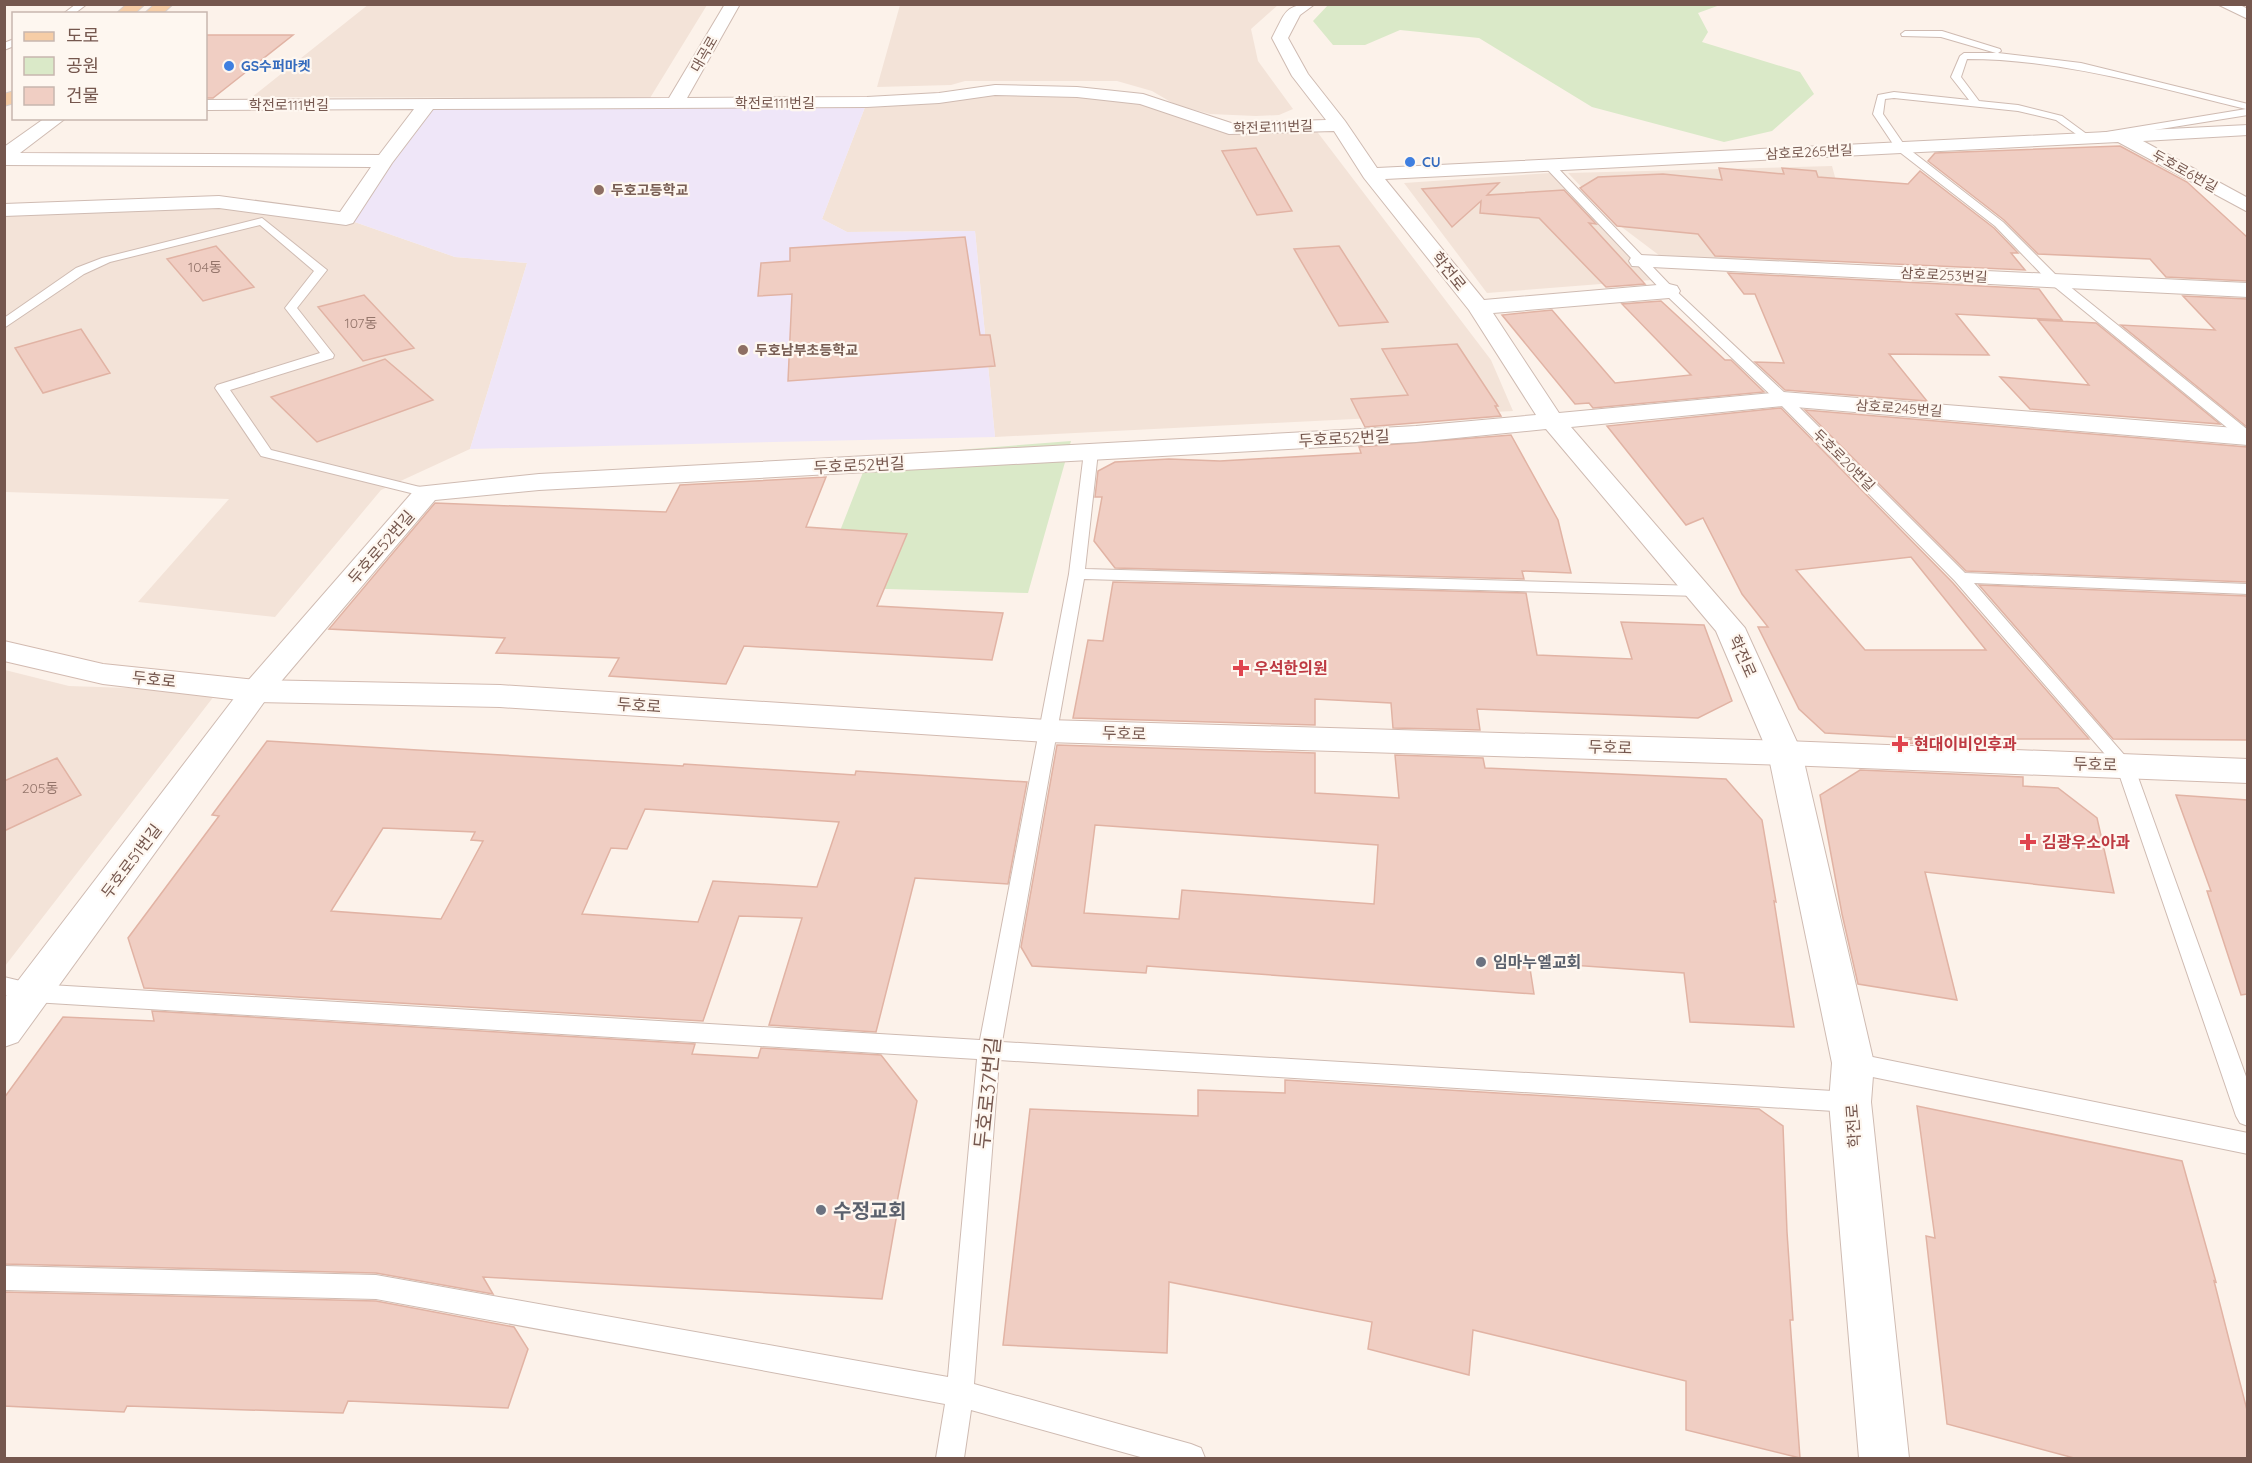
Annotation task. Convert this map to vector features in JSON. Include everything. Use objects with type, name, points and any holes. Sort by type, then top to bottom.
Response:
[{"type":"street","name":"대곡로","points":[[675,103],[733,4]]},
{"type":"street","name":"학전로","points":[[1308,4],[1294,12],[1280,38],[1300,76],[1339,124],[1371,174],[1478,307],[1551,419],[1730,628],[1785,753],[1853,1062],[1850,1102],[1884,1458]]},
{"type":"street","points":[[2224,4],[2247,15]]},
{"type":"street","name":"학전로111번길","points":[[207,105],[867,102],[939,98],[995,90],[1077,92],[1143,99],[1229,129],[1339,124]]},
{"type":"street","points":[[4,210],[219,202],[346,219],[384,161],[427,105]]},
{"type":"street","points":[[4,157],[54,120]]},
{"type":"street","name":"삼호로265번길","points":[[1371,174],[2247,130]]},
{"type":"street","name":"두호로6번길","points":[[2122,137],[2247,206]]},
{"type":"street","points":[[4,157],[384,161]]},
{"type":"street","name":"삼호로253번길","points":[[1640,261],[2247,290]]},
{"type":"street","points":[[1478,307],[1669,291]]},
{"type":"street","name":"삼호로245번길","points":[[1551,419],[1783,399],[2247,436]]},
{"type":"street","name":"두호로52번길","points":[[256,691],[427,493],[551,482],[1416,434],[1551,419]]},
{"type":"street","name":"두호로","points":[[4,651],[103,674],[256,691],[500,696],[1047,731],[1785,753],[2247,771]]},
{"type":"street","name":"두호로51번길","points":[[4,1030],[19,989],[256,691]]},
{"type":"lane","points":[[70,12],[83,4]]},
{"type":"lane","points":[[1905,34],[1941,34],[2009,56]]},
{"type":"lane","points":[[1976,103],[1956,77],[1964,56],[2009,56],[2081,66],[2247,107]]},
{"type":"lane","points":[[2247,112],[2086,138],[2059,118],[2018,108],[1976,103],[1894,95],[1881,97],[1878,114],[1901,148],[1999,224],[2054,280],[2247,436]]},
{"type":"lane","name":"두호로20번길","points":[[1551,166],[1669,291],[1783,399],[1960,578],[2125,765]]},
{"type":"lane","points":[[4,324],[81,271],[106,260],[262,221],[321,270],[291,308],[328,355],[222,388],[266,453],[427,493]]},
{"type":"lane","name":"두호로37번길","points":[[950,1458],[960,1393],[989,1051],[1077,574],[1091,452]]},
{"type":"lane","points":[[1077,574],[1700,591]]},
{"type":"lane","points":[[1960,578],[2247,589]]},
{"type":"lane","points":[[2125,765],[2247,1116]]},
{"type":"lane","points":[[19,989],[989,1051],[1850,1102]]},
{"type":"lane","points":[[1853,1062],[2247,1144]]},
{"type":"lane","points":[[4,1278],[376,1287],[960,1393],[1191,1458]]},
{"type":"shaded area","points":[[369,4],[707,5],[650,98],[252,97]]},
{"type":"shaded area","points":[[900,5],[1278,5],[1251,29],[1258,61],[1293,109],[1279,115],[1210,114],[1176,105],[1152,91],[1117,81],[965,81],[951,85],[877,87]]},
{"type":"shaded area","points":[[995,90],[1143,99],[1229,129],[1312,125],[1491,360],[1513,411],[995,437],[975,231],[847,232],[822,219],[867,102]]},
{"type":"shaded area","points":[[867,102],[822,219],[847,232],[975,231],[995,437],[470,449],[527,263],[455,257],[346,219],[427,105]]},
{"type":"shaded area","points":[[1832,166],[1852,239],[1861,262],[1668,262],[1615,222],[1568,173]]},
{"type":"shaded area","points":[[1550,173],[1652,280],[1487,293],[1404,183]]},
{"type":"shaded area","points":[[219,202],[346,219],[455,257],[527,263],[470,449],[381,490],[275,617],[138,602],[229,499],[5,492],[4,210]]},
{"type":"shaded area","points":[[5,670],[69,686],[218,691],[5,966]]},
{"type":"green space","points":[[1329,4],[1720,5],[1698,13],[1708,32],[1702,42],[1800,72],[1814,94],[1772,131],[1724,142],[1592,107],[1479,38],[1400,30],[1365,45],[1333,45],[1313,21]]},
{"type":"green space","points":[[1071,441],[1028,593],[818,587],[869,457]]},
{"type":"building","name":"GS수퍼마켓","points":[[207,35],[293,35],[213,98],[207,98]]},
{"type":"building","points":[[2120,146],[2187,182],[2247,237],[2247,281],[2166,277],[2150,259],[2038,254],[2004,220],[1928,161],[1935,153]]},
{"type":"building","points":[[1256,148],[1292,211],[1257,215],[1222,151]]},
{"type":"building","points":[[1719,168],[1784,174],[1782,168],[1816,171],[1818,177],[1908,184],[1920,171],[1994,228],[2018,253],[2011,253],[2025,270],[1715,256],[1698,234],[1617,226],[1580,188],[1598,177],[1663,174],[1722,180]]},
{"type":"building","points":[[1499,183],[1487,195],[1564,190],[1596,224],[1589,223],[1645,284],[1606,287],[1539,218],[1480,213],[1481,201],[1452,227],[1422,189]]},
{"type":"building","points":[[965,237],[980,335],[990,335],[995,366],[788,381],[792,294],[758,296],[761,263],[790,261],[790,248]]},
{"type":"building","points":[[216,246],[254,287],[203,301],[167,259]]},
{"type":"building","points":[[1339,246],[1388,322],[1339,326],[1294,249]]},
{"type":"building","points":[[1728,273],[2039,289],[2062,320],[1956,314],[1989,355],[1889,354],[1927,401],[1785,390],[1755,362],[1784,363],[1755,294],[1744,294]]},
{"type":"building","points":[[364,295],[414,348],[363,361],[318,307]]},
{"type":"building","points":[[2183,296],[2247,299],[2247,427],[2121,325],[2215,330]]},
{"type":"building","points":[[1661,301],[1725,360],[1731,360],[1764,392],[1593,408],[1589,403],[1575,404],[1502,315],[1552,310],[1615,383],[1691,375],[1622,304]]},
{"type":"building","points":[[2038,320],[2096,323],[2220,424],[2030,409],[2000,377],[2089,385]]},
{"type":"building","points":[[81,329],[110,373],[43,393],[15,348]]},
{"type":"building","points":[[1457,344],[1498,406],[1495,406],[1501,416],[1365,427],[1351,399],[1408,395],[1382,349]]},
{"type":"building","points":[[385,359],[433,400],[317,442],[271,397]]},
{"type":"building","points":[[1781,408],[1953,583],[2089,739],[1998,739],[2008,747],[1903,743],[1913,738],[1825,733],[1799,709],[1758,627],[1768,627],[1742,594],[1703,518],[1686,525],[1607,426]],"holes":[[[1911,557],[1986,650],[1865,650],[1796,570]]]},
{"type":"building","points":[[1805,410],[2247,447],[2247,582],[1966,571]]},
{"type":"building","points":[[1511,435],[1558,520],[1571,573],[1522,571],[1524,579],[1115,568],[1094,541],[1102,497],[1095,497],[1098,471],[1115,462],[1169,459],[1220,461],[1361,453],[1359,447]]},
{"type":"building","points":[[826,477],[806,527],[907,534],[877,606],[1003,613],[992,660],[744,646],[726,684],[609,676],[619,658],[496,653],[505,638],[329,629],[435,503],[666,512],[680,485]]},
{"type":"building","points":[[1113,582],[1526,593],[1537,655],[1632,659],[1621,622],[1704,625],[1732,701],[1698,718],[1477,709],[1480,730],[1393,728],[1391,703],[1315,699],[1315,725],[1073,718],[1088,640],[1103,641]]},
{"type":"building","points":[[1979,585],[2247,596],[2247,740],[2113,739]]},
{"type":"building","points":[[267,741],[683,766],[684,764],[855,775],[856,771],[1027,782],[1008,884],[915,878],[876,1032],[769,1025],[802,918],[739,916],[703,1021],[144,988],[128,938],[219,816],[212,815]],"holes":[[[645,809],[839,822],[817,887],[713,881],[698,922],[582,914],[611,848],[627,849]],[[383,828],[475,832],[471,840],[483,841],[441,919],[331,911]]]},
{"type":"building","points":[[1057,745],[1315,753],[1315,793],[1399,798],[1395,755],[1483,758],[1485,768],[1726,779],[1762,820],[1794,1027],[1690,1022],[1684,973],[1529,962],[1534,994],[1147,966],[1146,973],[1032,966],[1021,947]],"holes":[[[1095,825],[1378,845],[1374,904],[1182,890],[1179,919],[1084,913]]]},
{"type":"building","points":[[57,758],[81,795],[4,831],[4,781]]},
{"type":"building","points":[[1860,770],[2023,777],[2023,786],[2058,788],[2097,818],[2114,893],[1925,872],[1957,1000],[1858,984],[1842,914],[1820,795]]},
{"type":"building","points":[[2176,795],[2247,800],[2247,994],[2241,995],[2207,891],[2211,891]]},
{"type":"building","points":[[152,1011],[695,1044],[692,1054],[758,1058],[761,1048],[881,1055],[917,1101],[896,1207],[898,1208],[882,1299],[483,1277],[493,1294],[376,1273],[4,1264],[4,1098],[63,1017],[154,1021]]},
{"type":"building","points":[[1285,1080],[1759,1109],[1783,1126],[1793,1320],[1790,1320],[1800,1458],[1686,1430],[1686,1381],[1473,1330],[1469,1375],[1368,1349],[1372,1322],[1169,1282],[1167,1353],[1003,1345],[1030,1109],[1198,1116],[1198,1090],[1285,1093]]},
{"type":"building","points":[[1917,1106],[2182,1161],[2216,1282],[2214,1281],[2247,1410],[2247,1458],[2074,1458],[1947,1424],[1926,1236],[1935,1238]]},
{"type":"building","points":[[4,1292],[376,1301],[514,1327],[528,1349],[508,1408],[348,1401],[343,1413],[127,1406],[124,1412],[4,1406]]},
{"type":"place","name":"GS수퍼마켓","points":[[229,66]]},
{"type":"place","name":"CU","points":[[1410,162]]},
{"type":"place","name":"두호고등학교","points":[[599,190]]},
{"type":"place","name":"두호남부초등학교","points":[[743,350]]},
{"type":"place","name":"우석한의원","points":[[1241,668]]},
{"type":"place","name":"현대이비인후과","points":[[1900,744]]},
{"type":"place","name":"김광우소아과","points":[[2028,842]]},
{"type":"place","name":"임마누엘교회","points":[[1481,962]]},
{"type":"place","name":"수정교회","points":[[821,1210]]}]
